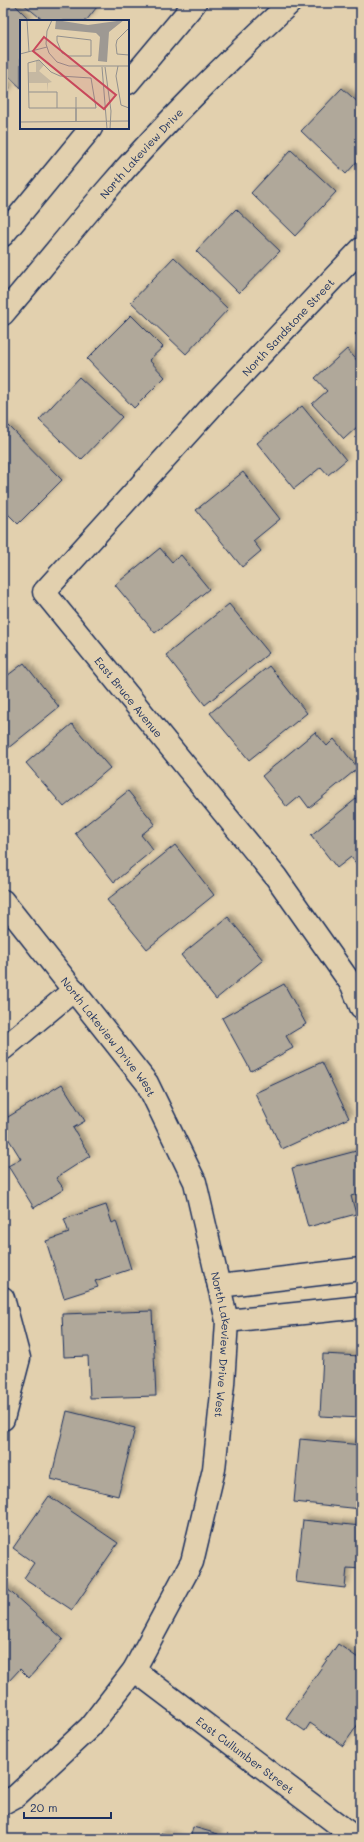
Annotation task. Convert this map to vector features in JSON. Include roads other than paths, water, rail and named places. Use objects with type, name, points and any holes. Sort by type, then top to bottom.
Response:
[{"type":"street","points":[[129,83],[195,3]]},
{"type":"street","name":"North Lakeview Drive","points":[[3,314],[107,190],[148,145],[234,55],[290,3]]},
{"type":"street","points":[[3,235],[90,129]]},
{"type":"street","name":"North Sandstone Street","points":[[214,404],[361,249]]},
{"type":"street","name":"East Bruce Avenue","points":[[214,404],[44,592],[276,877],[352,985],[361,1007]]},
{"type":"street","name":"North Lakeview Drive West","points":[[3,901],[147,1082],[195,1182],[227,1321],[223,1384],[214,1469],[192,1562],[134,1670],[90,1727],[16,1796],[3,1802]]},
{"type":"street","points":[[3,1049],[74,990]]},
{"type":"street","points":[[218,1286],[361,1269]]},
{"type":"street","points":[[3,1298],[18,1358],[3,1419]]},
{"type":"street","points":[[227,1321],[361,1307]]},
{"type":"street","name":"East Cullumber Street","points":[[134,1670],[357,1839]]}]
